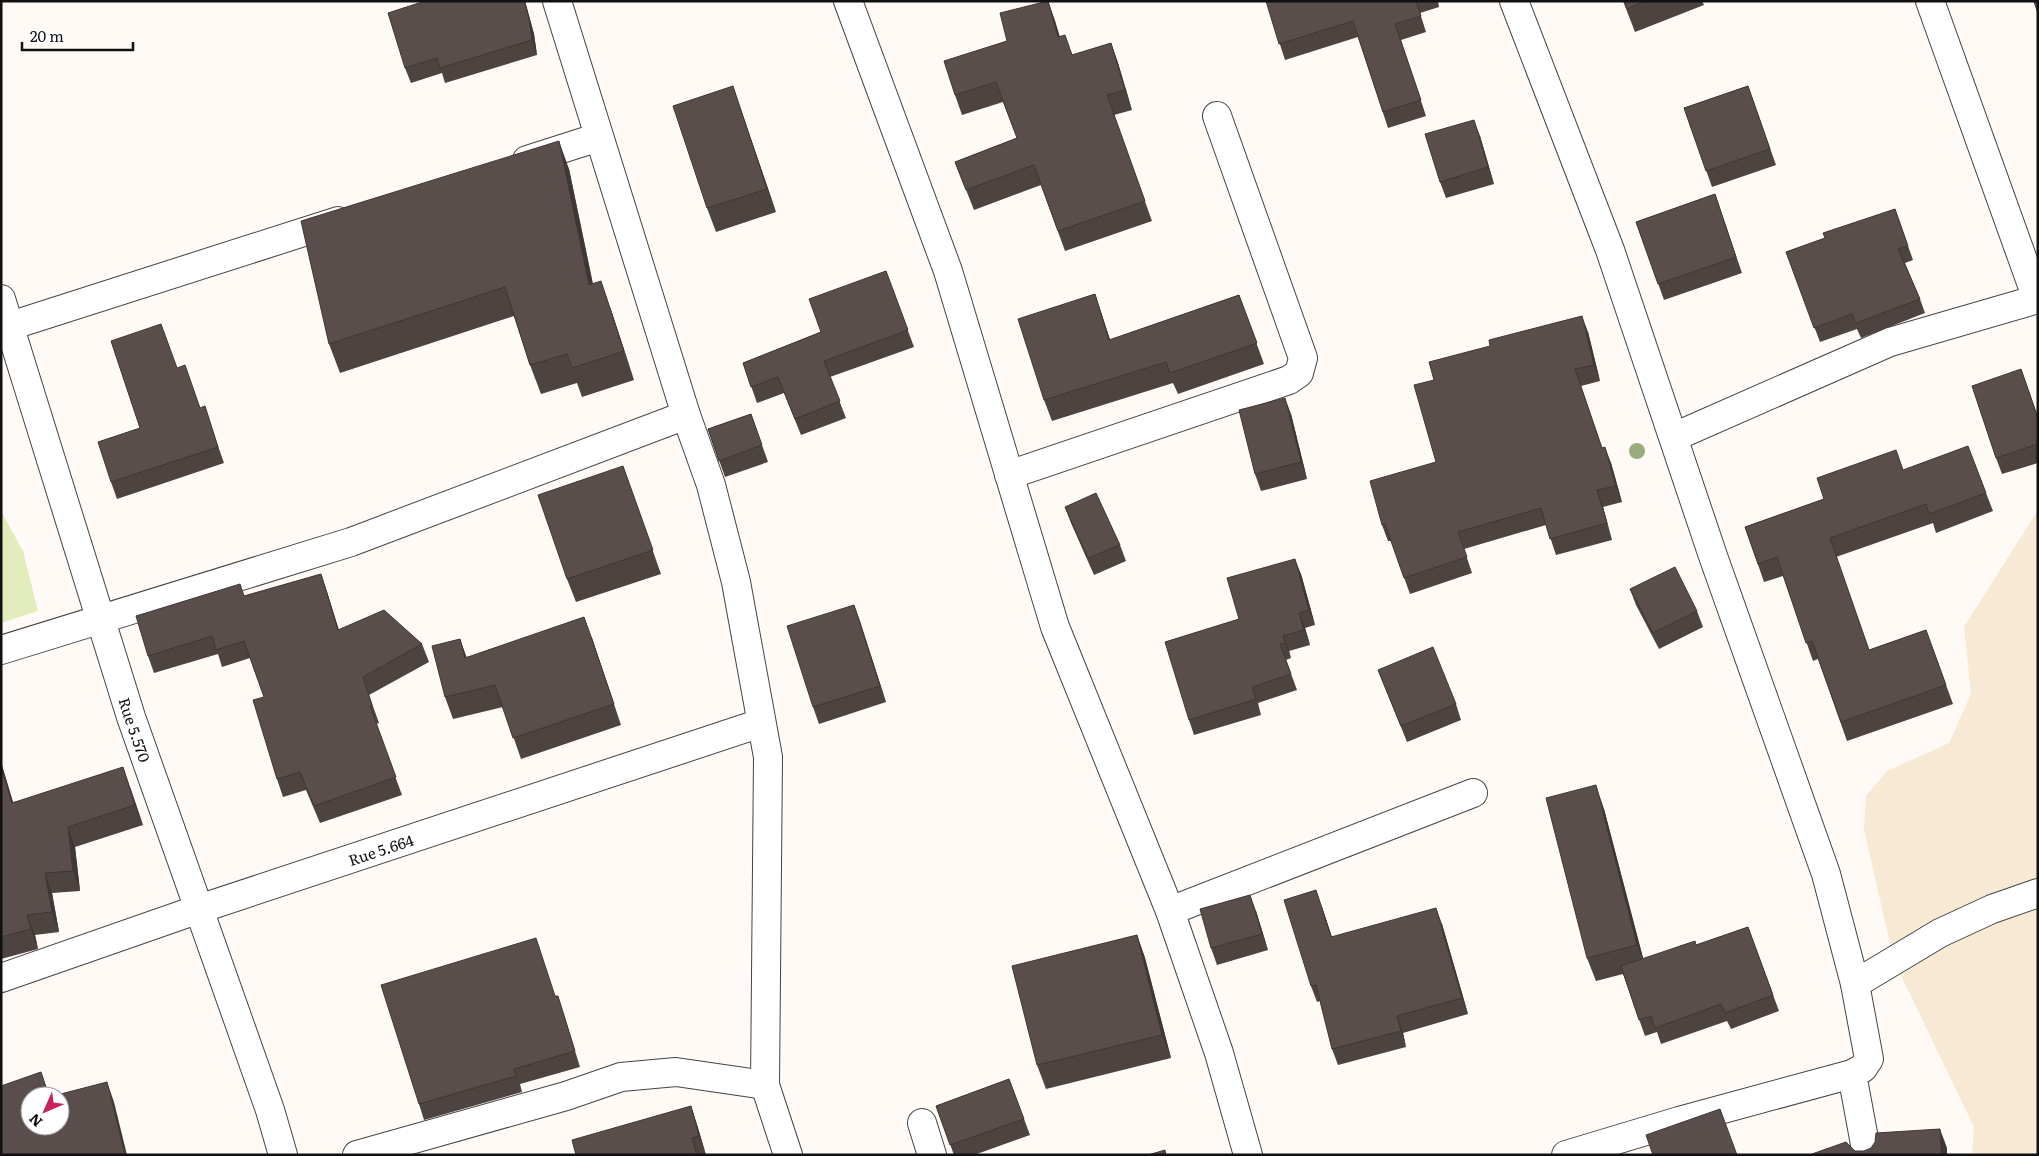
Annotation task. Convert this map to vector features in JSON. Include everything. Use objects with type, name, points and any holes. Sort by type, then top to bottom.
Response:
[{"type":"street","points":[[557,1],[686,415],[711,485],[736,582],[768,757],[765,1085],[788,1155]]},
{"type":"street","points":[[848,1],[948,271],[1055,627],[1170,911],[1219,1053],[1248,1155]]},
{"type":"street","points":[[1514,1],[1610,250],[1826,874],[1855,984],[1868,1059],[1863,1068],[1852,1074],[1679,1121],[1566,1155]]},
{"type":"street","points":[[1674,437],[1890,342],[2038,299],[1930,1]]},
{"type":"street","points":[[1009,475],[1289,380],[1299,373],[1303,358],[1217,116]]},
{"type":"street","points":[[504,167],[599,137]]},
{"type":"street","points":[[10,326],[362,213]]},
{"type":"street","name":"Rue 5.570","points":[[1,299],[131,717],[270,1110],[283,1155]]},
{"type":"street","points":[[1,650],[351,542],[686,415]]},
{"type":"street","name":"Rue 5.664","points":[[1,978],[199,909],[762,723]]},
{"type":"street","points":[[1170,911],[1472,793]]},
{"type":"street","points":[[1855,984],[1940,933],[1992,909],[2038,892]]},
{"type":"street","points":[[357,1155],[566,1096],[621,1077],[676,1072],[765,1085]]},
{"type":"street","points":[[1852,1074],[1867,1155]]},
{"type":"street","points":[[922,1123],[932,1155]]},
{"type":"shaded area","points":[[2038,510],[2038,1155],[1972,1155],[1974,1127],[1894,961],[1864,830],[1866,796],[1887,771],[1949,743],[1971,694],[1964,627]]},
{"type":"green space","points":[[1,511],[23,551],[38,611],[1,623]]},
{"type":"building","points":[[425,1],[524,1],[532,40],[440,68],[437,58],[405,68],[388,13]]},
{"type":"building","points":[[1048,1],[1058,37],[1065,35],[1072,55],[1111,43],[1125,90],[1107,95],[1145,201],[1058,231],[1034,165],[966,190],[955,162],[1017,138],[996,82],[955,95],[944,61],[1007,41],[1000,13]]},
{"type":"building","points":[[1266,1],[1416,1],[1421,16],[1395,24],[1421,100],[1383,112],[1353,21],[1279,44]]},
{"type":"building","points":[[1624,1],[1646,1],[1627,9]]},
{"type":"building","points":[[2038,1],[2038,13],[2034,2]]},
{"type":"building","points":[[733,86],[767,189],[707,208],[673,106]]},
{"type":"building","points":[[1748,86],[1770,149],[1706,171],[1684,108]]},
{"type":"building","points":[[1474,120],[1488,167],[1440,182],[1425,134]]},
{"type":"building","points":[[559,141],[589,285],[601,281],[624,351],[572,368],[567,354],[530,365],[505,287],[329,344],[301,221]]},
{"type":"building","points":[[1715,194],[1736,257],[1658,284],[1636,222]]},
{"type":"building","points":[[1895,209],[1908,246],[1898,249],[1920,299],[1856,323],[1852,314],[1814,328],[1786,252],[1825,238],[1823,233]]},
{"type":"building","points":[[886,271],[908,330],[824,361],[840,401],[795,419],[778,377],[751,387],[743,363],[821,332],[809,299]]},
{"type":"building","points":[[1095,294],[1109,340],[1239,295],[1257,343],[1170,373],[1166,362],[1044,400],[1018,319]]},
{"type":"building","points":[[1582,316],[1594,365],[1575,369],[1602,448],[1605,447],[1616,486],[1597,490],[1607,523],[1550,539],[1541,508],[1458,532],[1467,557],[1404,578],[1385,524],[1382,525],[1370,481],[1436,462],[1414,385],[1434,380],[1429,362],[1490,346],[1489,340]]},
{"type":"building","points":[[161,324],[177,368],[185,365],[200,408],[205,406],[218,447],[111,482],[98,442],[140,428],[111,341]]},
{"type":"building","points":[[2021,369],[2038,418],[2038,444],[1996,458],[1972,386]]},
{"type":"building","points":[[1285,398],[1301,462],[1255,474],[1239,410]]},
{"type":"building","points":[[751,414],[762,445],[719,461],[708,429]]},
{"type":"building","points":[[1968,446],[1986,493],[1929,514],[1926,504],[1830,538],[1869,650],[1926,630],[1946,685],[1841,722],[1812,641],[1806,643],[1777,557],[1758,564],[1745,527],[1824,499],[1817,478],[1896,450],[1903,470]]},
{"type":"building","points":[[623,466],[653,550],[567,579],[538,495]]},
{"type":"building","points":[[1096,493],[1120,545],[1088,558],[1065,507]]},
{"type":"building","points":[[1295,559],[1309,610],[1299,613],[1304,630],[1283,636],[1285,643],[1280,644],[1291,674],[1252,687],[1256,699],[1189,720],[1165,642],[1239,619],[1227,578]]},
{"type":"building","points":[[1675,567],[1697,611],[1653,633],[1630,589]]},
{"type":"building","points":[[321,574],[338,630],[384,610],[422,644],[363,677],[372,705],[370,706],[396,777],[314,806],[300,772],[277,779],[253,700],[264,697],[244,641],[216,650],[212,636],[148,656],[136,616],[240,584],[244,596]]},
{"type":"building","points":[[854,605],[880,686],[813,707],[787,626]]},
{"type":"building","points":[[584,617],[614,704],[513,738],[495,685],[445,697],[432,646],[460,639],[465,658]]},
{"type":"building","points":[[1433,647],[1456,704],[1401,726],[1378,670]]},
{"type":"building","points":[[1,767],[12,803],[123,767],[135,805],[68,827],[73,871],[45,873],[52,912],[27,915],[31,929],[1,937]]},
{"type":"building","points":[[1596,785],[1637,945],[1587,958],[1546,798]]},
{"type":"building","points":[[1316,890],[1331,937],[1436,908],[1462,998],[1397,1016],[1401,1031],[1332,1049],[1316,985],[1311,986],[1284,900]]},
{"type":"building","points":[[1250,895],[1262,934],[1211,948],[1200,909]]},
{"type":"building","points":[[1748,927],[1773,995],[1725,1013],[1721,1004],[1655,1028],[1651,1016],[1639,1020],[1621,966],[1695,941],[1696,945]]},
{"type":"building","points":[[1137,935],[1162,1035],[1037,1065],[1012,966]]},
{"type":"building","points":[[536,938],[555,996],[558,996],[575,1051],[514,1069],[516,1076],[419,1104],[381,985]]},
{"type":"building","points":[[41,1072],[46,1086],[20,1086],[20,1136],[70,1136],[70,1092],[107,1082],[125,1155],[1,1155],[1,1086]]},
{"type":"building","points":[[1009,1079],[1024,1119],[950,1145],[936,1106]]},
{"type":"building","points":[[691,1106],[699,1136],[692,1138],[697,1155],[576,1155],[572,1140]]},
{"type":"building","points":[[1720,1109],[1737,1155],[1653,1155],[1646,1135]]},
{"type":"building","points":[[1940,1129],[1941,1155],[1809,1155],[1846,1142],[1855,1151],[1864,1151],[1871,1148],[1875,1142],[1876,1133]]},
{"type":"building","points":[[1165,1150],[1166,1155],[1148,1155]]}]
